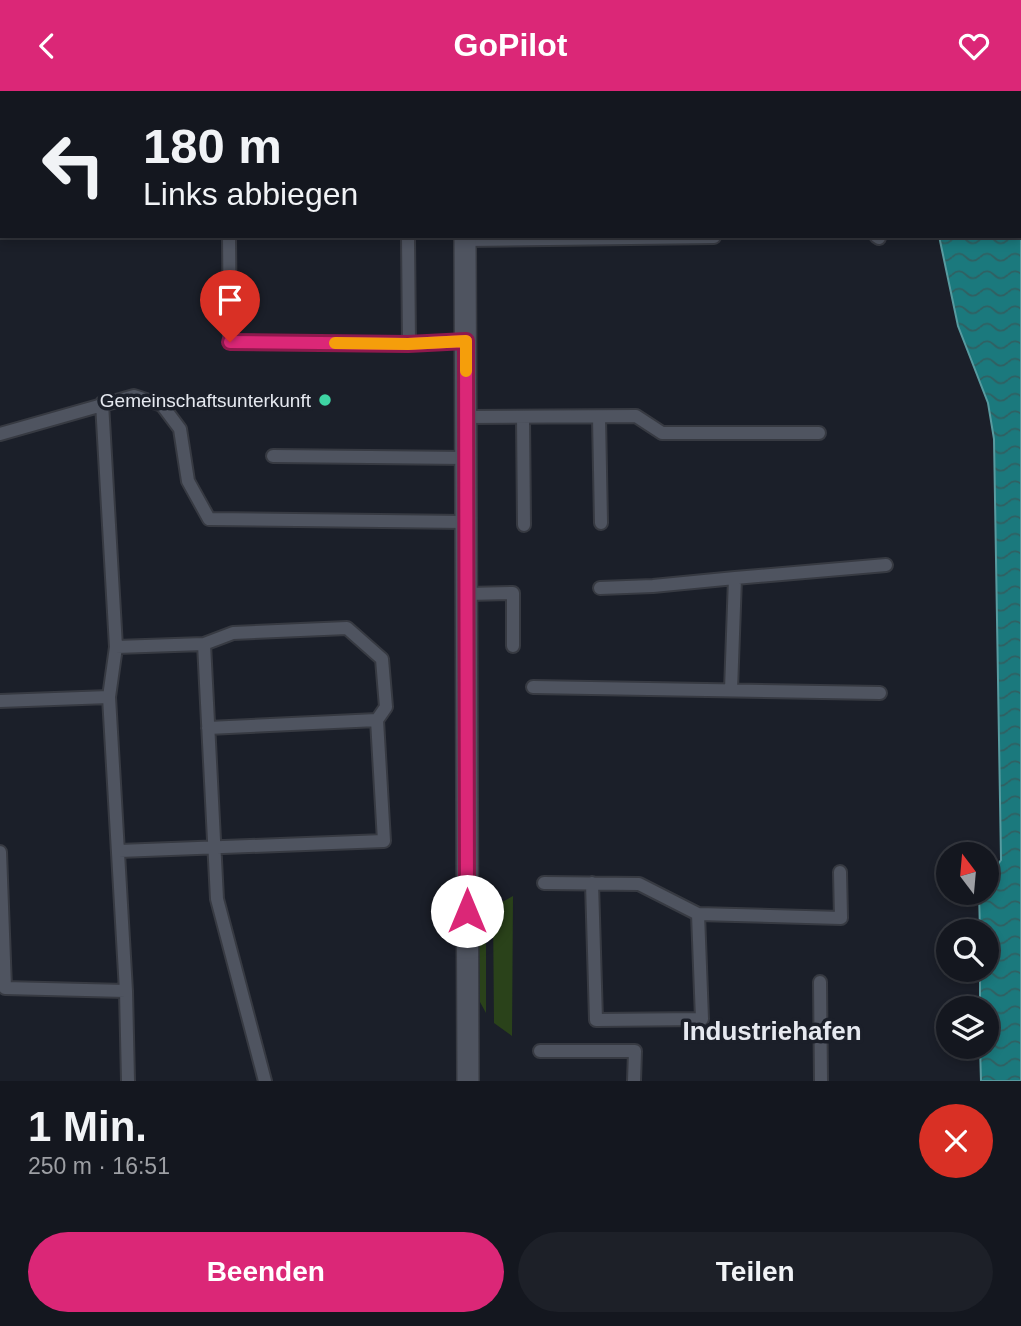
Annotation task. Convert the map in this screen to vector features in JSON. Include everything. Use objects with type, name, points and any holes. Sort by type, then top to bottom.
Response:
[{"type":"main road","points":[[465,238],[468,1081]]},
{"type":"lane","points":[[229,238],[230,342],[408,344],[466,341]]},
{"type":"lane","points":[[408,238],[408,344]]},
{"type":"lane","points":[[0,434],[134,396],[162,405],[180,429],[188,481],[209,519],[466,522]]},
{"type":"lane","points":[[102,403],[116,647],[109,697],[127,991],[128,1081]]},
{"type":"lane","points":[[466,417],[636,417],[662,433],[819,433]]},
{"type":"lane","points":[[523,417],[524,525]]},
{"type":"lane","points":[[599,417],[601,523]]},
{"type":"lane","points":[[273,456],[466,458]]},
{"type":"lane","points":[[600,588],[653,586],[886,565]]},
{"type":"lane","points":[[731,690],[734,578]]},
{"type":"lane","points":[[467,594],[513,593],[513,646]]},
{"type":"lane","points":[[116,647],[204,644],[233,633],[346,628],[382,659],[386,707],[377,720],[384,841],[119,851]]},
{"type":"lane","points":[[204,644],[217,899],[265,1081]]},
{"type":"lane","points":[[533,687],[880,693]]},
{"type":"lane","points":[[0,701],[109,697]]},
{"type":"lane","points":[[208,729],[377,720]]},
{"type":"lane","points":[[0,852],[5,988],[127,991]]},
{"type":"lane","points":[[544,883],[639,884],[698,913],[841,918],[840,872]]},
{"type":"lane","points":[[592,883],[596,1020],[702,1019],[698,913]]},
{"type":"lane","points":[[820,982],[821,1081]]},
{"type":"lane","points":[[540,1051],[635,1051],[635,1081]]},
{"type":"green space","points":[[513,896],[512,1036],[494,1023],[493,907]]},
{"type":"green space","points":[[486,917],[486,1013],[480,1002],[479,924]]},
{"type":"water","points":[[939,238],[1021,238],[1021,1081],[981,1081],[980,1059],[999,1059],[999,996],[980,996],[980,982],[999,982],[999,919],[980,919],[979,905],[999,905],[1001,860],[994,439],[988,403],[958,326]]},
{"type":"slow traffic","points":[[335,343],[408,344],[466,341],[466,371]]},
{"type":"place","name":"Gemeinschaftsunterkunft","points":[[325,400]]},
{"type":"district","name":"Industriehafen","points":[[772,1031]]},
{"type":"route","points":[[230,342],[408,344],[466,341],[467,911]]}]
